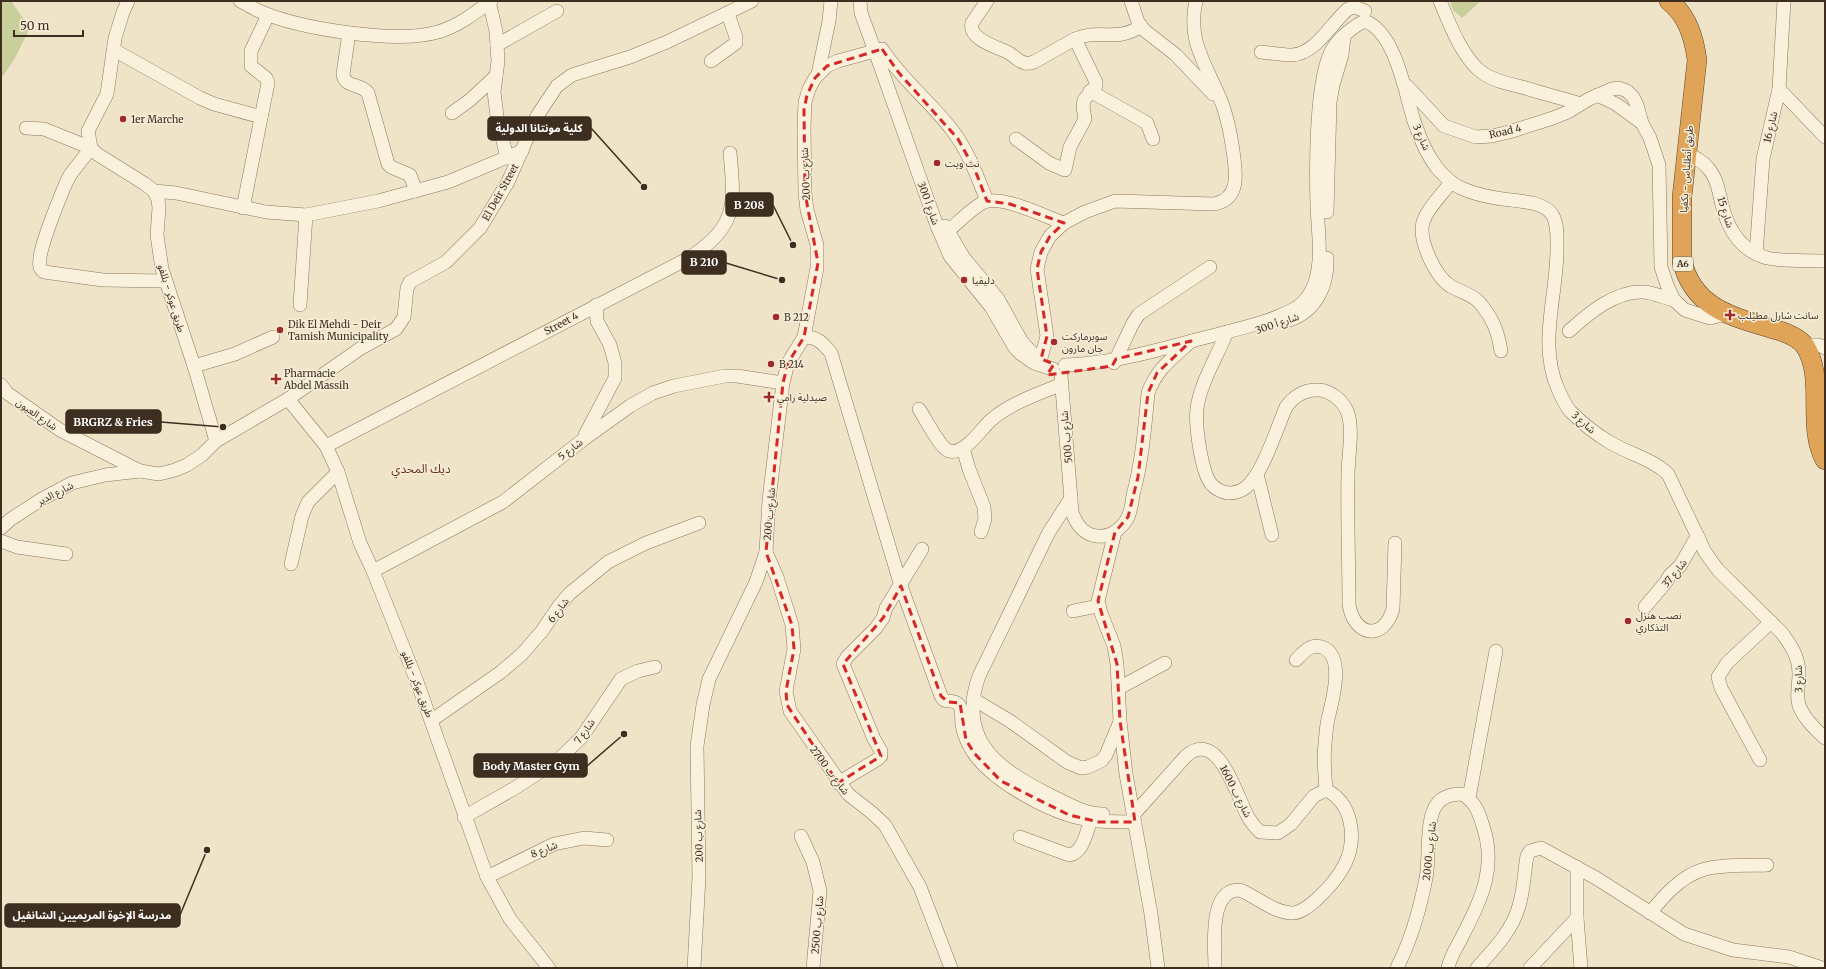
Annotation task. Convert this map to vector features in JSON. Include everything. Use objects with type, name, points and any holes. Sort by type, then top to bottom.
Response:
[{"type":"highway","name":"طريق أنطلياس - بكفيا","points":[[1669,1],[1678,10],[1689,28],[1696,54],[1682,197],[1682,260],[1685,271],[1689,280],[1699,294],[1711,305],[1726,314],[1796,338],[1804,345],[1812,356],[1816,370],[1819,389],[1818,438],[1825,460]]},
{"type":"street","points":[[128,1],[118,26],[107,94],[88,131],[91,148],[70,175],[65,185],[42,248],[40,266],[44,272],[104,280],[165,281]]},
{"type":"street","points":[[240,1],[268,14],[302,24],[349,33],[390,36],[427,35],[440,31],[459,23],[489,2],[496,31],[497,45],[494,92],[497,116],[507,158]]},
{"type":"street","name":"El Deir Street","points":[[140,471],[159,474],[187,465],[202,455],[216,441],[288,399],[361,348],[396,329],[404,317],[407,288],[410,282],[446,262],[480,228],[508,182],[537,116],[556,86],[564,79],[591,68],[648,51],[728,14],[752,1]]},
{"type":"street","points":[[818,74],[829,21],[831,1]]},
{"type":"street","name":"شارع أ 300","points":[[861,1],[870,11],[890,95],[945,234],[964,258],[978,284],[998,299],[1014,337],[1015,348],[1027,359],[1041,366],[1060,372],[1093,371],[1114,363],[1191,341],[1225,335],[1293,319],[1310,308],[1321,294],[1328,264],[1323,243],[1326,187],[1324,129],[1333,85],[1342,54],[1344,37],[1355,26],[1365,11]]},
{"type":"street","points":[[987,1],[972,23],[971,26],[974,33],[983,41],[1008,53],[1021,62],[1034,62],[1075,39],[1090,34],[1115,36],[1134,30],[1141,26]]},
{"type":"street","points":[[1131,1],[1141,26],[1189,67],[1223,106]]},
{"type":"street","points":[[1041,358],[1047,336],[1037,270],[1041,252],[1050,236],[1064,224],[1085,212],[1115,201],[1207,204],[1221,203],[1231,193],[1236,182],[1230,129],[1223,106],[1204,63],[1196,40],[1194,18],[1196,1]]},
{"type":"street","points":[[1440,1],[1463,49],[1470,60],[1483,73],[1505,83],[1581,104]]},
{"type":"street","name":"شارع 16","points":[[1756,254],[1763,159],[1779,89],[1784,1]]},
{"type":"street","points":[[1261,52],[1292,55],[1302,53],[1315,44],[1348,9],[1355,7],[1365,11],[1374,26],[1382,33],[1404,82]]},
{"type":"street","points":[[497,45],[557,11]]},
{"type":"street","points":[[243,208],[268,83],[266,78],[251,66],[251,51],[268,14]]},
{"type":"street","points":[[712,61],[736,43],[736,37],[728,14]]},
{"type":"street","points":[[349,33],[343,74],[344,79],[348,84],[360,86],[365,89],[368,94],[388,164],[391,167],[410,175],[416,190]]},
{"type":"street","points":[[1016,139],[1049,163],[1064,171],[1070,147],[1085,119],[1083,104],[1086,96],[1096,86],[1096,80],[1075,39]]},
{"type":"street","points":[[114,50],[200,98],[214,104],[262,117]]},
{"type":"street","points":[[879,50],[947,124],[958,139],[975,170],[987,201]]},
{"type":"street","name":"شارع ب 200","points":[[694,968],[699,877],[697,753],[703,705],[709,679],[756,582],[766,552],[769,500],[783,383],[788,363],[804,337],[818,262],[817,245],[805,202],[804,110],[809,89],[818,74],[831,64],[879,50]]},
{"type":"street","name":"شارع أ 300","points":[[879,50],[934,198],[945,234]]},
{"type":"street","points":[[831,64],[861,61],[868,63],[890,95]]},
{"type":"street","points":[[452,113],[475,96],[496,76]]},
{"type":"street","name":"Road 4","points":[[1404,82],[1444,126],[1476,137],[1492,136],[1509,132],[1568,112],[1596,95],[1616,104],[1642,123],[1650,138],[1659,165],[1661,267],[1674,300]]},
{"type":"street","name":"شارع 3","points":[[1404,82],[1414,121],[1430,157],[1437,168],[1451,182],[1477,194],[1535,203],[1544,206],[1553,215],[1557,238],[1557,262],[1548,350],[1552,376],[1561,396],[1569,410],[1594,432],[1612,444],[1660,467],[1668,474],[1705,552],[1718,570],[1771,622],[1789,642],[1797,660],[1799,674],[1797,693],[1801,710],[1825,738]]},
{"type":"street","points":[[1779,89],[1825,137]]},
{"type":"street","points":[[1090,91],[1147,123],[1153,138]]},
{"type":"street","points":[[26,128],[44,129],[91,148],[96,154],[154,191],[176,193],[243,208],[292,215],[306,215],[378,200],[448,182],[522,151]]},
{"type":"street","name":"Street 4","points":[[326,446],[689,258],[708,245],[718,235],[726,222],[731,208],[732,174],[730,153]]},
{"type":"street","name":"شارع 15","points":[[1686,153],[1708,168],[1719,190],[1725,215],[1733,233],[1747,249],[1756,254],[1778,260],[1825,261]]},
{"type":"street","points":[[1451,182],[1429,210],[1423,223],[1422,231],[1425,248],[1443,280],[1452,287],[1467,293],[1478,301],[1491,318],[1499,333],[1501,351]]},
{"type":"street","name":"طريق عوكر - بللفو","points":[[154,191],[159,208],[157,235],[165,281],[194,366],[216,441]]},
{"type":"street","points":[[945,234],[975,208],[987,201],[994,200],[1010,204],[1064,224]]},
{"type":"street","points":[[300,305],[306,215]]},
{"type":"street","points":[[1114,363],[1133,323],[1139,314],[1210,267]]},
{"type":"street","points":[[1569,331],[1589,314],[1619,296],[1634,292],[1645,292],[1674,300],[1685,310],[1710,318],[1726,314]]},
{"type":"street","points":[[584,439],[615,378],[615,363],[610,345],[597,321],[596,305]]},
{"type":"street","points":[[583,312],[597,321]]},
{"type":"street","points":[[1225,335],[1200,395],[1197,409],[1197,432],[1206,471],[1212,485],[1217,490],[1232,493],[1245,488],[1257,474],[1286,408],[1291,400],[1305,391],[1314,390],[1330,393],[1344,404],[1350,420],[1348,475],[1349,604],[1350,612],[1354,619],[1368,632],[1378,630],[1383,626],[1391,615],[1393,609],[1395,543]]},
{"type":"street","name":"شارع أ 300","points":[[1114,363],[1181,351],[1225,335]]},
{"type":"street","points":[[804,337],[813,336],[831,353],[901,586],[941,696],[944,700],[957,703],[960,706],[962,725],[966,740],[974,753],[1001,781],[1017,791],[1070,810],[1091,820],[1135,818]]},
{"type":"street","points":[[194,366],[235,354],[273,337]]},
{"type":"street","name":"شارع أ 300","points":[[1014,337],[1060,372]]},
{"type":"street","points":[[1158,968],[1151,914],[1126,774],[1114,646],[1098,606],[1098,601],[1115,532],[1128,518],[1138,477],[1148,393],[1157,373],[1191,341]]},
{"type":"street","points":[[1804,345],[1819,345],[1825,348]]},
{"type":"street","points":[[920,409],[944,448],[952,451],[963,448],[992,419],[1060,372]]},
{"type":"street","name":"شارع ب 500","points":[[1060,372],[1071,498],[1075,519],[1079,526],[1086,532],[1096,536],[1105,536],[1115,532]]},
{"type":"street","name":"شارع 5","points":[[373,571],[502,502],[584,439],[630,406],[652,393],[674,386],[724,376],[737,376],[783,383]]},
{"type":"street","name":"شارع العيون","points":[[1,385],[7,393],[60,430],[140,471]]},
{"type":"street","name":"طريق عوكر - بللفو","points":[[288,399],[326,446],[338,472],[360,543],[373,571],[432,720],[464,817],[487,877],[510,919],[549,968]]},
{"type":"street","points":[[963,448],[969,469],[984,507],[985,519],[982,532]]},
{"type":"street","name":"شارع الدير","points":[[1,528],[11,519],[42,499],[72,483],[105,474],[140,471]]},
{"type":"street","points":[[291,564],[302,516],[308,502],[338,472]]},
{"type":"street","points":[[1257,474],[1272,536]]},
{"type":"street","points":[[1071,498],[1049,532],[979,676],[973,699],[973,713],[979,736],[987,752],[1008,772],[1070,810],[1135,818]]},
{"type":"street","name":"شارع 6","points":[[432,720],[501,672],[522,654],[542,631],[569,594],[608,562],[646,543],[700,523]]},
{"type":"street","name":"شارع 37","points":[[1645,606],[1666,582],[1670,575],[1680,566],[1695,540],[1699,538]]},
{"type":"street","points":[[1,541],[17,547],[66,554]]},
{"type":"street","points":[[838,783],[881,756],[881,751],[874,739],[843,664],[847,657],[883,618],[886,608],[901,586],[922,549]]},
{"type":"street","name":"شارع ب 2700","points":[[766,552],[777,577],[792,625],[794,649],[786,691],[787,705],[794,719],[838,783],[854,800],[871,812],[885,825],[920,887],[951,968]]},
{"type":"street","points":[[1073,611],[1098,606]]},
{"type":"street","points":[[1760,760],[1721,688],[1718,678],[1727,663],[1771,622]]},
{"type":"street","points":[[1215,968],[1218,908],[1221,899],[1227,893],[1234,890],[1240,890],[1274,908],[1288,913],[1296,913],[1312,903],[1326,891],[1337,878],[1346,863],[1352,838],[1348,812],[1341,801],[1334,794],[1326,790],[1324,755],[1327,720],[1334,697],[1334,659],[1330,652],[1324,647],[1317,646],[1310,647],[1296,660]]},
{"type":"street","points":[[1448,968],[1480,903],[1486,882],[1488,852],[1484,828],[1477,808],[1469,798],[1496,651]]},
{"type":"street","points":[[1119,688],[1165,663]]},
{"type":"street","name":"شارع 7","points":[[464,817],[515,788],[558,760],[581,738],[621,679],[638,671],[655,667]]},
{"type":"street","points":[[973,699],[1010,721],[1067,762],[1081,768],[1095,765],[1106,755],[1120,721]]},
{"type":"street","name":"شارع ب 1600","points":[[1135,818],[1186,756],[1193,750],[1202,748],[1211,751],[1226,768],[1248,817],[1260,832],[1278,833],[1291,824],[1314,796],[1326,790]]},
{"type":"street","name":"شارع ب 2000","points":[[1397,968],[1413,930],[1427,877],[1429,833],[1434,808],[1442,800],[1449,796],[1462,794],[1469,798]]},
{"type":"street","points":[[1020,837],[1069,855],[1075,854],[1079,850],[1091,820]]},
{"type":"street","name":"شارع ب 2500","points":[[802,836],[813,862],[820,891],[813,968]]},
{"type":"street","name":"شارع 8","points":[[487,877],[554,844],[584,838],[607,840]]},
{"type":"street","points":[[1477,968],[1505,936],[1513,922],[1520,905],[1527,859],[1530,851],[1543,849],[1577,867],[1684,934],[1734,950],[1789,957],[1822,968]]},
{"type":"street","points":[[1650,913],[1674,887],[1690,875],[1701,870],[1711,868],[1767,865]]},
{"type":"street","points":[[1577,867],[1577,918],[1581,968]]},
{"type":"street","points":[[1530,968],[1577,918]]},
{"type":"highlighted area","points":[[882,49],[899,73],[958,139],[975,170],[987,201],[1010,204],[1064,223],[1050,236],[1041,252],[1037,269],[1047,336],[1041,359],[1054,364],[1047,375],[1112,366],[1116,359],[1191,341],[1157,373],[1148,393],[1138,477],[1128,517],[1115,532],[1098,601],[1117,664],[1120,721],[1135,822],[1099,822],[1069,815],[1001,781],[974,753],[966,740],[960,703],[948,702],[941,696],[901,586],[883,618],[843,664],[881,756],[838,783],[787,705],[786,691],[794,649],[792,625],[766,552],[783,383],[788,363],[804,337],[818,263],[805,193],[804,110],[807,95],[815,78],[827,66]]},
{"type":"green space","points":[[1,1],[11,1],[30,28],[14,60],[1,79]]},
{"type":"green space","points":[[1450,1],[1481,1],[1462,18],[1453,10]]},
{"type":"place","name":"1er Marche","points":[[123,119]]},
{"type":"place","name":"نت ويت","points":[[937,163]]},
{"type":"place","name":"كلية مونتانا الدولية","points":[[644,187]]},
{"type":"place","name":"B 208","points":[[793,245]]},
{"type":"place","name":"B 210","points":[[782,280]]},
{"type":"place","name":"دليفيا","points":[[964,280]]},
{"type":"place","name":"سانت شارل مطيلب","points":[[1730,315]]},
{"type":"place","name":"B 212","points":[[776,317]]},
{"type":"place","name":"Dik El Mehdi - Deir Tamish Municipality","points":[[280,330]]},
{"type":"place","name":"سوبرماركت جان مارون","points":[[1054,342]]},
{"type":"place","name":"B 214","points":[[771,364]]},
{"type":"place","name":"Pharmacie Abdel Massih","points":[[276,379]]},
{"type":"place","name":"صيدلية رامي","points":[[769,397]]},
{"type":"place","name":"BRGRZ & Fries","points":[[223,427]]},
{"type":"place","name":"نصب هنزل التذكاري","points":[[1628,621]]},
{"type":"place","name":"Body Master Gym","points":[[624,734]]},
{"type":"place","name":"مدرسة الإخوة المريميين الشانفيل","points":[[207,850]]},
{"type":"district","name":"ديك المحدي","points":[[421,469]]}]
